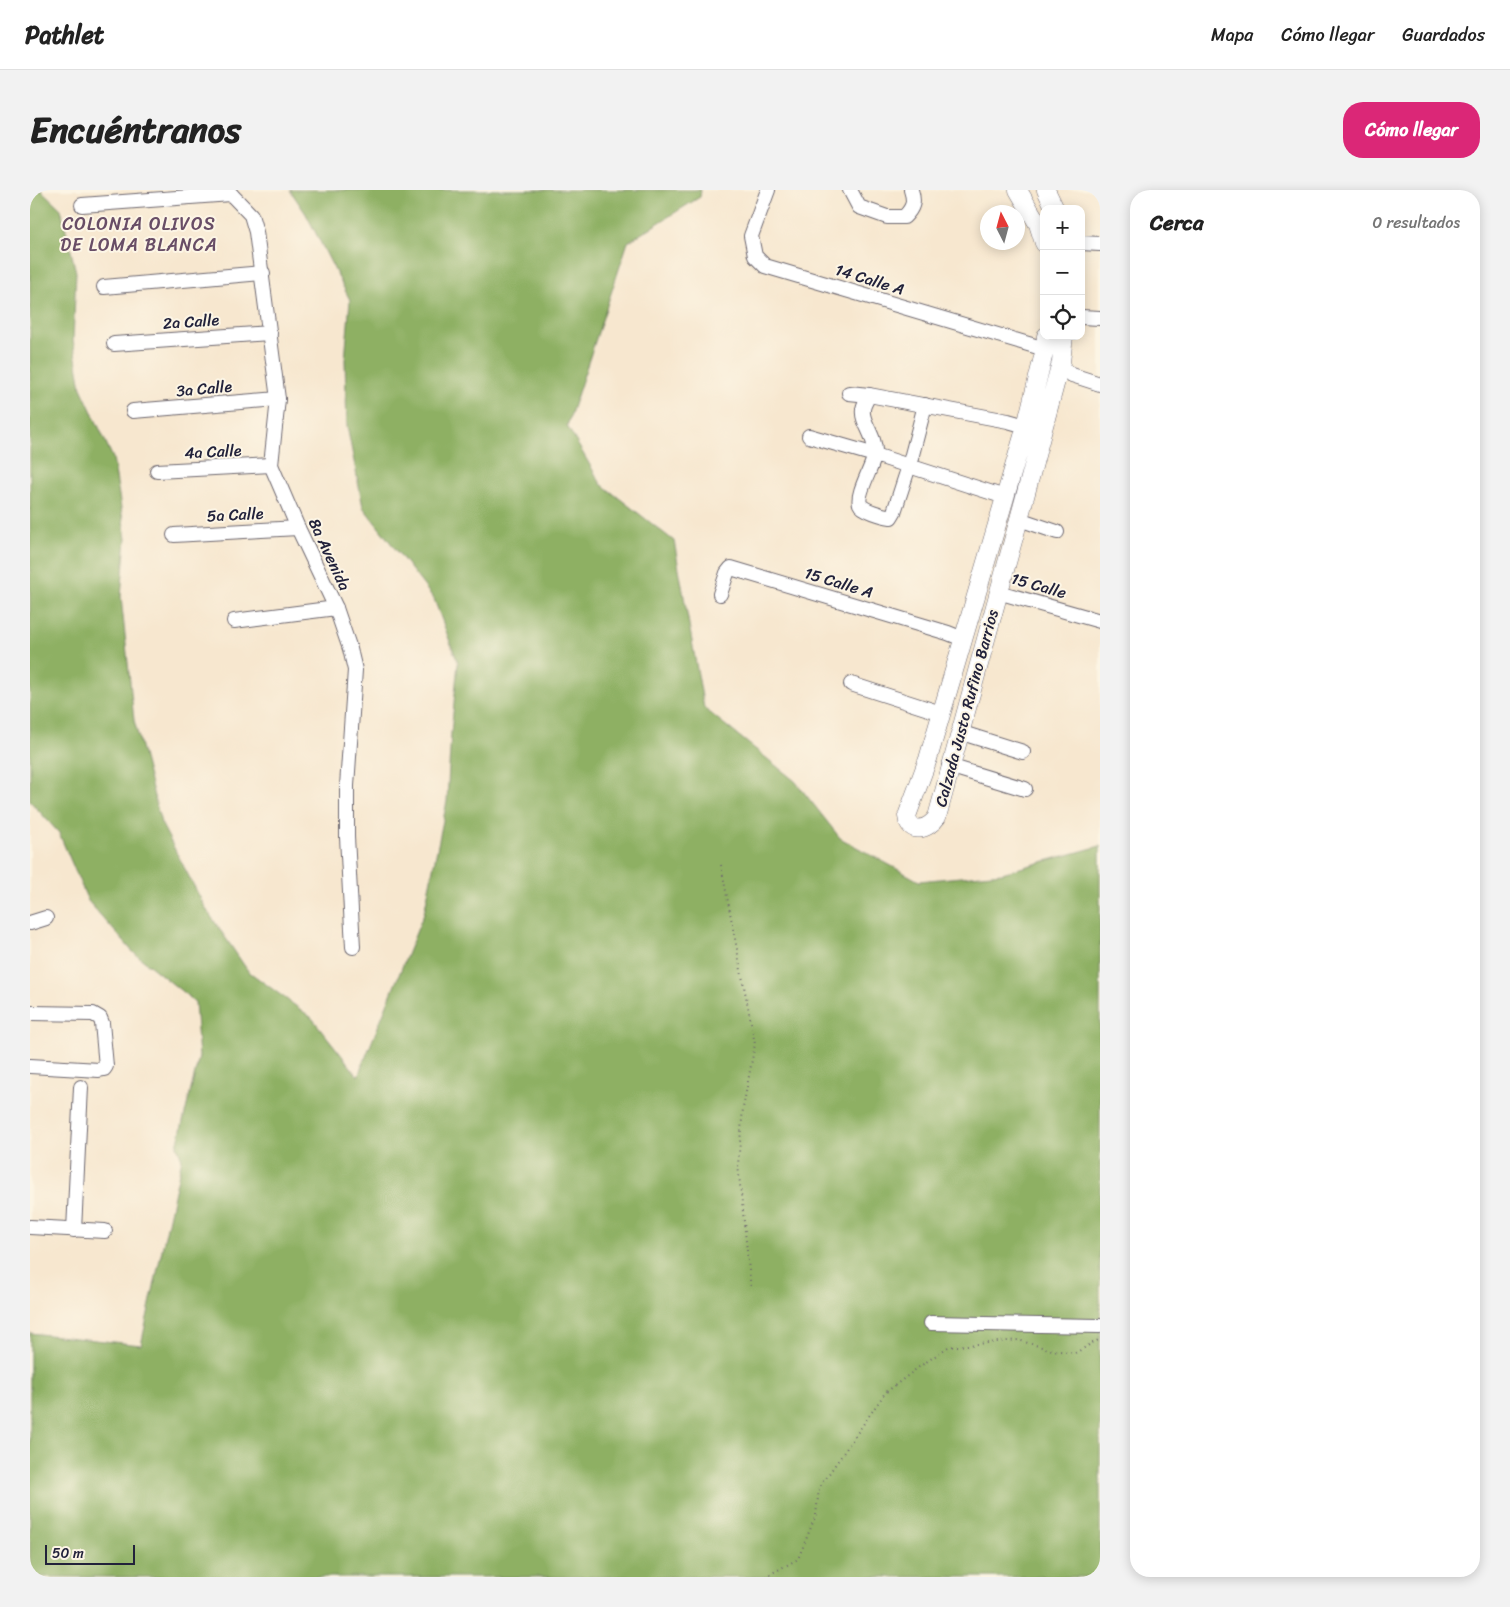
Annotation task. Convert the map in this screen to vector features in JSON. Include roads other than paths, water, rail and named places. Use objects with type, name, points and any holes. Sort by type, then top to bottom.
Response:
[{"type":"street","name":"14 Calle A","points":[[768,190],[751,236],[755,256],[765,266],[1046,343]]},
{"type":"street","points":[[850,190],[859,207],[887,217],[904,217],[911,210],[914,200],[912,190]]},
{"type":"street","points":[[1018,190],[1040,230]]},
{"type":"street","points":[[1046,190],[1053,205]]},
{"type":"street","points":[[82,205],[229,192]]},
{"type":"street","name":"8a Avenida","points":[[229,192],[251,215],[263,273],[278,399],[271,465],[336,608],[355,670],[346,786],[353,947]]},
{"type":"street","points":[[1085,243],[1100,244]]},
{"type":"street","points":[[104,287],[263,273]]},
{"type":"street","points":[[1085,317],[1100,318]]},
{"type":"street","name":"2a Calle","points":[[114,344],[270,333]]},
{"type":"street","name":"Calzada Justo Rufino Barrios","points":[[1046,343],[1026,426],[1005,498],[928,758],[907,816],[910,825],[920,828],[928,827],[936,817],[1033,468],[1059,367],[1063,340]]},
{"type":"street","points":[[1059,367],[1072,375],[1100,384]]},
{"type":"street","points":[[850,394],[1008,420],[1026,426]]},
{"type":"street","points":[[869,396],[863,408],[863,417],[875,443],[875,455],[860,497],[860,504],[863,509],[891,517],[909,466],[925,406]]},
{"type":"street","name":"3a Calle","points":[[133,411],[278,399]]},
{"type":"street","points":[[809,436],[875,455],[1005,498]]},
{"type":"street","points":[[1015,463],[1033,468]]},
{"type":"street","name":"4a Calle","points":[[157,471],[271,465]]},
{"type":"street","points":[[1019,519],[1056,532]]},
{"type":"street","name":"5a Calle","points":[[174,535],[298,528]]},
{"type":"street","name":"15 Calle A","points":[[720,594],[727,573],[731,568],[963,639]]},
{"type":"street","name":"15 Calle","points":[[998,592],[1100,621]]},
{"type":"street","points":[[234,621],[336,608]]},
{"type":"street","points":[[851,684],[941,713]]},
{"type":"street","points":[[949,687],[971,693]]},
{"type":"street","points":[[959,732],[1023,752]]},
{"type":"street","points":[[950,766],[1025,789]]},
{"type":"street","points":[[30,923],[46,918]]},
{"type":"street","points":[[30,1012],[94,1014],[100,1018],[106,1066],[104,1069],[99,1070],[30,1066]]},
{"type":"street","points":[[74,1230],[81,1087]]},
{"type":"street","points":[[30,1227],[105,1231]]},
{"type":"street","points":[[931,1323],[1100,1326]]},
{"type":"district","name":"COLONIA OLIVOS DE LOMA BLANCA","points":[[139,234]]}]
